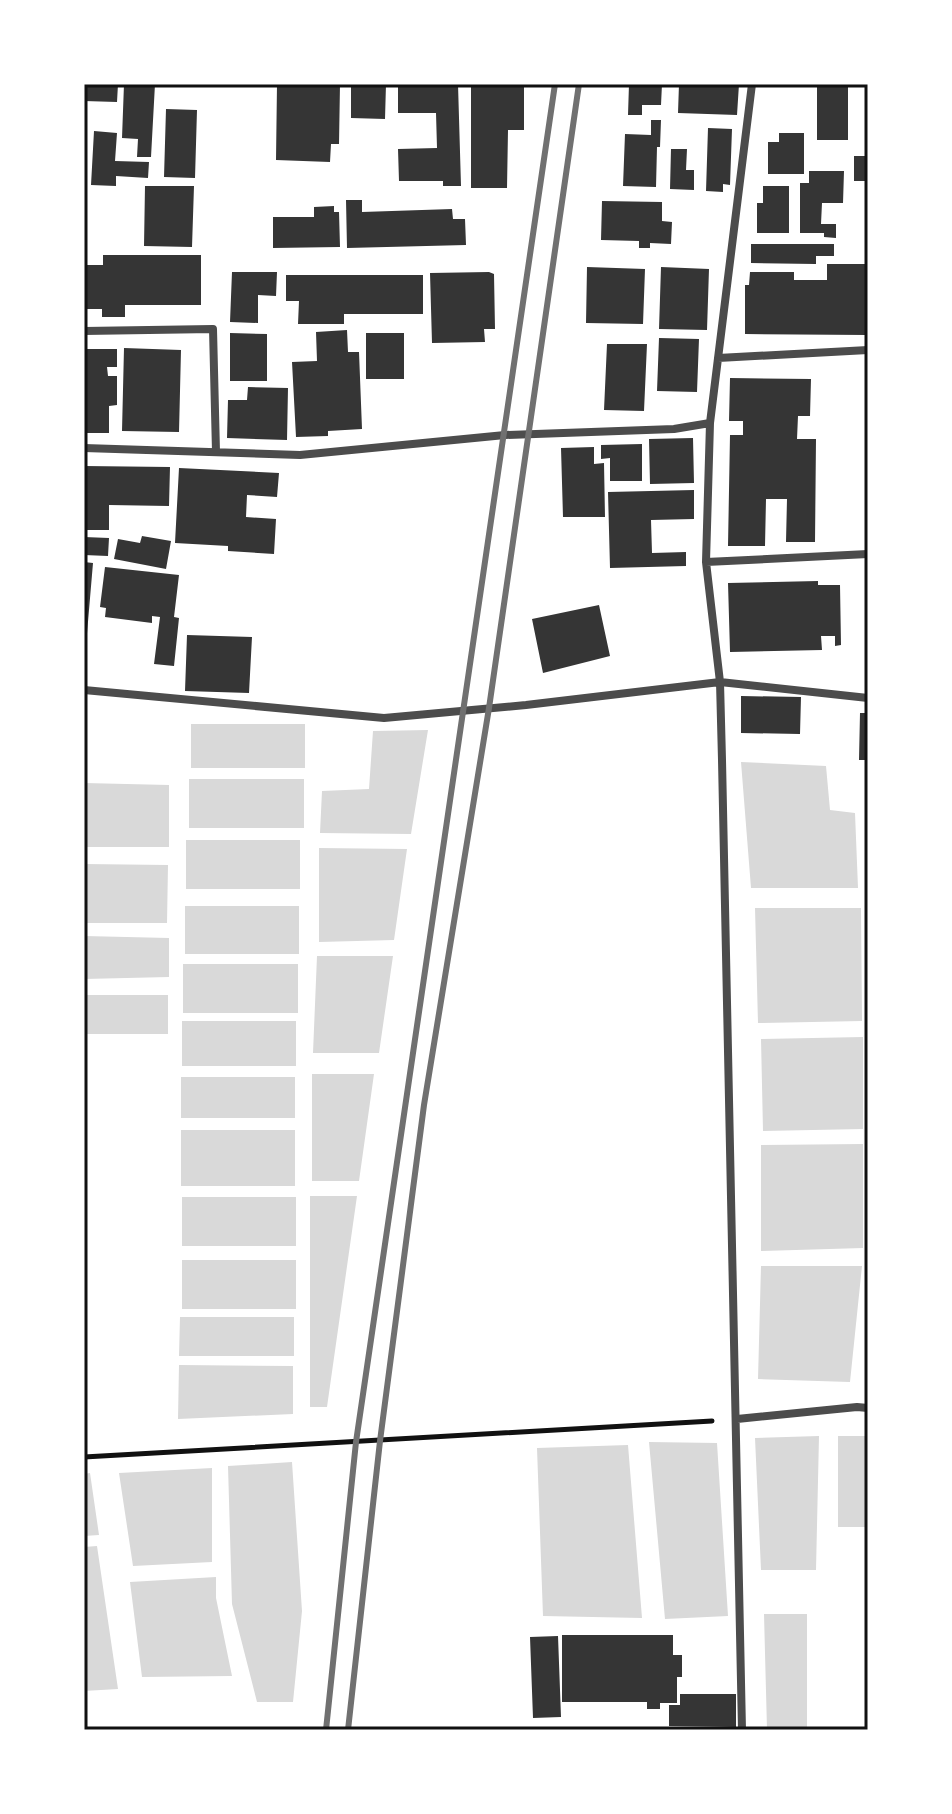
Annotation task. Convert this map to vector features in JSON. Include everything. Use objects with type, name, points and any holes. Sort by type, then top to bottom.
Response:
[{"type":"street","points":[[742,1730],[720,682],[706,562],[710,423],[752,84]]},
{"type":"street","points":[[84,331],[213,329],[216,452]]},
{"type":"street","points":[[718,358],[868,350]]},
{"type":"street","points":[[84,448],[300,455],[505,435],[674,429],[710,423]]},
{"type":"street","points":[[706,562],[868,554]]},
{"type":"street","points":[[84,690],[384,718],[720,682],[868,698]]},
{"type":"street","points":[[737,1419],[868,1408]]},
{"type":"path","points":[[84,1457],[737,1419]]},
{"type":"shaded area","points":[[191,724],[305,724],[305,768],[191,768]]},
{"type":"shaded area","points":[[428,730],[411,834],[320,833],[322,791],[369,789],[373,731]]},
{"type":"shaded area","points":[[741,762],[826,766],[830,810],[855,813],[858,888],[751,888]]},
{"type":"shaded area","points":[[189,779],[304,779],[304,828],[189,828]]},
{"type":"shaded area","points":[[84,783],[169,785],[169,847],[84,847]]},
{"type":"shaded area","points":[[186,840],[300,840],[300,889],[186,889]]},
{"type":"shaded area","points":[[319,848],[407,849],[394,940],[319,942]]},
{"type":"shaded area","points":[[84,864],[168,865],[167,923],[84,923]]},
{"type":"shaded area","points":[[185,906],[299,906],[299,954],[185,954]]},
{"type":"shaded area","points":[[755,908],[861,908],[862,1021],[758,1023]]},
{"type":"shaded area","points":[[84,936],[169,938],[169,977],[84,979]]},
{"type":"shaded area","points":[[317,956],[393,956],[379,1053],[313,1053]]},
{"type":"shaded area","points":[[183,964],[298,964],[298,1013],[183,1013]]},
{"type":"shaded area","points":[[84,995],[168,995],[168,1034],[84,1034]]},
{"type":"shaded area","points":[[182,1021],[296,1021],[296,1066],[182,1066]]},
{"type":"shaded area","points":[[863,1037],[863,1129],[763,1131],[761,1039]]},
{"type":"shaded area","points":[[312,1074],[374,1074],[359,1181],[312,1181]]},
{"type":"shaded area","points":[[181,1077],[295,1077],[295,1118],[181,1118]]},
{"type":"shaded area","points":[[181,1130],[295,1130],[295,1186],[181,1186]]},
{"type":"shaded area","points":[[863,1144],[863,1248],[761,1251],[761,1145]]},
{"type":"shaded area","points":[[310,1196],[357,1196],[327,1407],[310,1407]]},
{"type":"shaded area","points":[[182,1197],[296,1197],[296,1246],[182,1246]]},
{"type":"shaded area","points":[[182,1260],[296,1260],[296,1309],[182,1309]]},
{"type":"shaded area","points":[[761,1266],[862,1266],[850,1382],[758,1379]]},
{"type":"shaded area","points":[[180,1317],[294,1317],[294,1356],[179,1356]]},
{"type":"shaded area","points":[[179,1365],[293,1366],[293,1414],[178,1419]]},
{"type":"shaded area","points":[[819,1436],[816,1570],[761,1570],[755,1438]]},
{"type":"shaded area","points":[[838,1436],[868,1436],[868,1527],[838,1527]]},
{"type":"shaded area","points":[[649,1442],[717,1443],[728,1616],[665,1619]]},
{"type":"shaded area","points":[[628,1445],[642,1618],[543,1616],[537,1448]]},
{"type":"shaded area","points":[[292,1462],[302,1611],[293,1702],[257,1702],[232,1604],[228,1466]]},
{"type":"shaded area","points":[[212,1468],[212,1562],[133,1566],[119,1473]]},
{"type":"shaded area","points":[[90,1473],[99,1535],[84,1536],[84,1474]]},
{"type":"shaded area","points":[[97,1546],[118,1689],[84,1691],[84,1547]]},
{"type":"shaded area","points":[[216,1577],[216,1598],[232,1676],[142,1677],[130,1582]]},
{"type":"shaded area","points":[[764,1614],[807,1614],[807,1730],[767,1730]]},
{"type":"building","points":[[84,84],[118,84],[117,102],[84,101]]},
{"type":"building","points":[[124,84],[155,84],[151,157],[137,157],[138,139],[122,138]]},
{"type":"building","points":[[277,84],[340,84],[339,144],[331,144],[330,162],[276,160]]},
{"type":"building","points":[[351,84],[386,84],[385,119],[351,118]]},
{"type":"building","points":[[398,84],[458,84],[461,186],[443,186],[443,181],[399,181],[398,149],[437,148],[436,113],[398,113]]},
{"type":"building","points":[[471,84],[524,84],[524,130],[508,130],[507,188],[471,188]]},
{"type":"building","points":[[629,84],[662,84],[661,105],[642,105],[642,115],[628,115]]},
{"type":"building","points":[[679,84],[739,84],[737,115],[678,113]]},
{"type":"building","points":[[817,84],[848,84],[848,140],[817,140]]},
{"type":"building","points":[[166,109],[197,110],[195,178],[164,177]]},
{"type":"building","points":[[651,120],[661,120],[656,187],[623,186],[625,134],[651,135]]},
{"type":"building","points":[[708,128],[732,129],[730,185],[723,184],[723,192],[706,191]]},
{"type":"building","points":[[94,131],[117,133],[115,161],[149,162],[148,178],[116,176],[116,186],[91,185]]},
{"type":"building","points":[[779,133],[804,133],[804,174],[768,174],[768,142],[779,142]]},
{"type":"building","points":[[671,149],[687,149],[686,170],[694,170],[694,190],[670,189]]},
{"type":"building","points":[[854,156],[868,156],[868,181],[854,181]]},
{"type":"building","points":[[809,171],[844,171],[843,203],[822,203],[821,224],[836,224],[836,238],[824,237],[824,233],[800,233],[800,183],[809,183]]},
{"type":"building","points":[[145,186],[194,186],[192,247],[144,246]]},
{"type":"building","points":[[763,186],[789,186],[789,233],[757,233],[757,203],[763,203]]},
{"type":"building","points":[[346,200],[362,200],[362,212],[452,209],[453,219],[465,219],[466,245],[347,248]]},
{"type":"building","points":[[602,201],[662,202],[662,221],[672,222],[671,244],[650,243],[650,248],[639,248],[639,241],[601,240]]},
{"type":"building","points":[[334,206],[334,212],[339,212],[340,247],[273,248],[273,217],[314,217],[314,207]]},
{"type":"building","points":[[751,244],[834,244],[834,256],[816,256],[816,264],[751,263]]},
{"type":"building","points":[[103,255],[201,255],[201,305],[125,305],[125,317],[102,317],[102,309],[84,309],[84,265],[103,265]]},
{"type":"building","points":[[827,264],[868,264],[868,335],[745,334],[745,285],[749,285],[750,272],[794,272],[794,280],[827,280]]},
{"type":"building","points":[[587,267],[645,269],[643,324],[586,323]]},
{"type":"building","points":[[661,267],[709,269],[707,330],[659,329]]},
{"type":"building","points":[[232,272],[277,272],[276,296],[258,295],[258,323],[230,322]]},
{"type":"building","points":[[430,273],[494,274],[495,329],[484,329],[485,342],[432,343]]},
{"type":"building","points":[[286,275],[423,275],[423,314],[344,314],[344,324],[298,324],[299,301],[286,301]]},
{"type":"building","points":[[347,330],[348,352],[359,352],[362,429],[328,431],[328,436],[296,437],[292,362],[317,361],[316,332]]},
{"type":"building","points":[[230,333],[267,334],[267,381],[230,381]]},
{"type":"building","points":[[366,333],[404,333],[404,379],[366,379]]},
{"type":"building","points":[[659,338],[699,339],[697,392],[657,391]]},
{"type":"building","points":[[607,344],[647,344],[644,411],[604,410]]},
{"type":"building","points":[[124,348],[181,350],[179,432],[122,431]]},
{"type":"building","points":[[84,349],[117,349],[117,367],[107,367],[108,376],[117,376],[117,405],[109,406],[109,433],[84,433]]},
{"type":"building","points":[[730,378],[811,379],[810,416],[798,416],[797,439],[816,439],[815,542],[786,542],[787,499],[766,499],[765,546],[728,546],[730,435],[743,435],[743,421],[729,421]]},
{"type":"building","points":[[248,387],[288,388],[287,440],[227,438],[228,400],[247,400]]},
{"type":"building","points":[[693,438],[694,483],[650,484],[649,439]]},
{"type":"building","points":[[642,444],[642,481],[610,481],[610,458],[601,459],[601,445]]},
{"type":"building","points":[[594,447],[594,464],[604,463],[605,517],[563,517],[561,448]]},
{"type":"building","points":[[84,466],[170,467],[169,506],[109,505],[109,530],[86,530]]},
{"type":"building","points":[[179,468],[279,473],[277,497],[247,495],[246,517],[276,519],[274,554],[228,551],[228,546],[175,543]]},
{"type":"building","points":[[694,490],[694,519],[651,520],[652,553],[686,552],[686,566],[610,568],[608,492]]},
{"type":"building","points":[[142,536],[171,541],[166,569],[114,559],[118,539],[140,543]]},
{"type":"building","points":[[84,537],[109,538],[108,556],[84,555]]},
{"type":"building","points":[[84,562],[93,563],[86,645],[84,645]]},
{"type":"building","points":[[105,567],[179,575],[174,617],[179,618],[174,666],[154,664],[160,617],[152,616],[152,623],[105,617],[106,608],[100,607]]},
{"type":"building","points":[[818,581],[818,585],[840,585],[841,645],[835,646],[835,636],[821,636],[822,650],[730,652],[728,583]]},
{"type":"building","points":[[599,605],[610,656],[543,673],[532,619]]},
{"type":"building","points":[[187,635],[252,637],[249,693],[185,691]]},
{"type":"building","points":[[741,696],[801,697],[800,734],[741,733]]},
{"type":"building","points":[[860,713],[868,713],[868,760],[859,760]]},
{"type":"building","points":[[562,1635],[673,1635],[673,1655],[682,1655],[682,1677],[677,1677],[677,1703],[660,1703],[660,1709],[647,1709],[647,1702],[562,1702]]},
{"type":"building","points":[[558,1636],[561,1717],[533,1718],[530,1637]]},
{"type":"building","points":[[680,1694],[736,1694],[736,1727],[669,1726],[669,1705],[680,1705]]},
{"type":"railway","points":[[326,1730],[356,1442],[555,84]]},
{"type":"railway","points":[[348,1730],[380,1441],[424,1105],[489,708],[579,84]]}]
